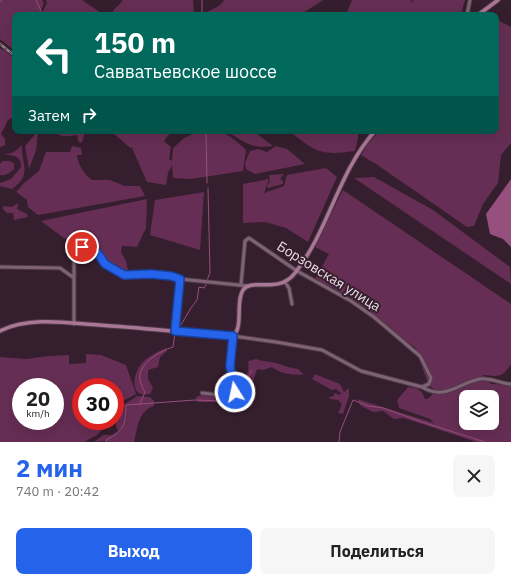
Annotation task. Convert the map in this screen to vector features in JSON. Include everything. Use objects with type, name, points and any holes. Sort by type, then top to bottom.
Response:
[{"type":"main road","points":[[482,12],[498,0]]},
{"type":"main road","points":[[0,331],[12,326],[26,323],[74,324],[233,336],[237,330],[241,294],[244,289],[248,286],[274,286],[285,282],[297,271],[312,246],[362,147],[373,134]]},
{"type":"street","points":[[468,12],[470,0]]},
{"type":"street","name":"Борзовская улица","points":[[241,285],[245,242],[247,238],[250,238],[297,271],[364,309],[420,356],[431,378],[429,384],[422,387]]},
{"type":"street","points":[[74,324],[74,248],[92,248],[105,264],[124,275],[151,274],[171,276],[180,279],[248,286]]},
{"type":"street","points":[[0,267],[60,268],[74,278]]},
{"type":"street","points":[[175,331],[180,279]]},
{"type":"street","points":[[285,282],[289,288],[292,304]]},
{"type":"street","points":[[202,393],[229,396],[233,395],[235,390],[230,366],[233,336],[322,350],[361,371],[422,387],[427,390],[448,392],[482,378],[511,384]]},
{"type":"shaded area","points":[[0,0],[42,0],[44,3],[40,12],[12,12],[12,49],[0,39]]},
{"type":"shaded area","points":[[46,0],[82,0],[100,12],[42,12],[47,3]]},
{"type":"shaded area","points":[[123,0],[193,0],[194,12],[113,12]]},
{"type":"shaded area","points":[[224,0],[323,0],[305,12],[207,12]]},
{"type":"shaded area","points":[[352,0],[412,0],[410,4],[414,0],[465,0],[462,12],[347,12]]},
{"type":"shaded area","points":[[499,21],[511,27],[511,143],[501,155],[498,183],[483,204],[474,226],[467,227],[361,155],[369,142],[377,134],[499,134]]},
{"type":"shaded area","points":[[0,48],[12,57],[12,118],[8,120],[1,134],[5,139],[5,145],[0,147]]},
{"type":"shaded area","points":[[35,134],[38,134],[36,150],[29,169],[25,146]]},
{"type":"shaded area","points":[[58,134],[84,134],[81,143],[78,141],[77,135],[64,136]]},
{"type":"shaded area","points":[[114,134],[169,134],[164,141],[171,147],[169,159],[172,161],[173,148],[184,138],[193,134],[226,134],[246,150],[243,171],[191,179],[173,178],[172,165],[168,173],[166,185],[147,182],[132,148]]},
{"type":"shaded area","points":[[230,134],[257,134],[273,146],[258,146],[242,141]]},
{"type":"shaded area","points":[[293,134],[358,134],[355,151],[334,153],[319,151],[306,144]]},
{"type":"shaded area","points":[[22,145],[24,174],[22,179],[12,189],[0,186],[0,183],[11,179],[21,167],[20,160],[18,158],[11,155],[4,155],[14,152]]},
{"type":"shaded area","points":[[72,146],[81,148],[82,155],[77,155],[80,166],[86,175],[92,180],[110,180],[125,186],[140,186],[145,196],[38,215],[28,207],[27,200],[16,192],[24,183],[39,171],[46,152],[70,152]]},
{"type":"shaded area","points":[[276,146],[287,149],[305,164],[255,174],[246,169],[245,163],[250,151],[258,149],[267,152]]},
{"type":"shaded area","points":[[3,161],[14,163],[14,169],[6,175],[0,175],[0,164]]},
{"type":"shaded area","points":[[326,168],[337,177],[308,242],[286,228],[265,222],[243,223],[243,184],[269,179],[264,193],[284,186],[287,175]]},
{"type":"shaded area","points":[[284,174],[280,179],[283,181],[283,184],[268,188],[267,186],[270,181],[269,175]]},
{"type":"shaded area","points":[[374,177],[433,210],[510,267],[511,284],[354,178]]},
{"type":"shaded area","points":[[511,179],[511,247],[503,239],[490,234],[486,214]]},
{"type":"shaded area","points":[[343,190],[511,304],[511,364],[505,372],[499,376],[483,375],[483,379],[492,384],[511,385],[511,442],[476,442],[404,418],[394,419],[383,411],[373,412],[361,406],[357,399],[434,423],[430,419],[399,408],[397,400],[408,387],[419,390],[425,399],[429,398],[436,390],[429,386],[415,347],[382,326],[374,315],[350,297],[315,279],[329,254],[315,247]]},
{"type":"shaded area","points":[[204,192],[200,250],[150,235],[155,200]]},
{"type":"shaded area","points":[[147,199],[146,228],[137,247],[122,246],[121,252],[126,261],[128,271],[124,274],[115,264],[106,263],[97,247],[91,242],[72,244],[41,221]]},
{"type":"shaded area","points":[[18,203],[17,209],[27,214],[28,217],[14,220],[13,213],[7,213],[3,209],[3,206],[12,207]]},
{"type":"shaded area","points":[[166,348],[167,351],[160,357],[158,367],[148,370],[148,379],[153,388],[150,394],[141,394],[137,391],[134,384],[136,374],[140,366],[157,352]]},
{"type":"shaded area","points":[[86,354],[101,355],[126,365],[136,394],[124,400],[124,378],[72,378],[72,430],[102,430],[97,435],[84,442],[0,442],[0,357],[26,359],[69,355],[69,364],[86,363]]},
{"type":"shaded area","points":[[256,359],[298,369],[304,375],[283,373],[272,367],[263,370],[257,369],[250,390],[244,398],[232,403],[232,398],[241,386],[248,371],[248,361]]},
{"type":"shaded area","points":[[315,374],[340,384],[344,392],[349,388],[349,396],[343,414],[338,413],[342,404],[338,400],[330,399],[329,397],[334,396],[334,393],[340,395],[341,393],[336,389],[332,390],[312,379]]},
{"type":"shaded area","points":[[205,394],[223,397],[223,402],[197,402],[196,397]]},
{"type":"shaded area","points":[[136,396],[150,397],[154,401],[154,406],[145,412],[140,420],[134,442],[94,442],[103,435],[112,435],[118,430],[124,430],[124,405]]},
{"type":"waterway","points":[[36,0],[42,12]]},
{"type":"waterway","points":[[202,0],[202,12]]},
{"type":"waterway","points":[[206,134],[207,183]]},
{"type":"waterway","points":[[207,280],[210,273],[208,188]]},
{"type":"waterway","points":[[179,328],[197,300],[199,287],[204,288],[207,283]]},
{"type":"waterway","points":[[140,404],[145,392],[140,380],[142,369],[150,359],[173,347],[175,333]]},
{"type":"waterway","points":[[106,442],[107,439],[117,433],[123,426],[126,405],[195,400],[222,401],[238,398],[252,370]]},
{"type":"waterway","points":[[339,442],[340,432],[353,400],[368,406],[383,408],[485,442]]},
{"type":"railway","points":[[0,44],[12,54]]},
{"type":"route","points":[[82,247],[92,248],[96,251],[105,264],[111,269],[124,275],[151,274],[171,276],[180,279],[175,331],[233,336],[230,366],[235,392]]}]
